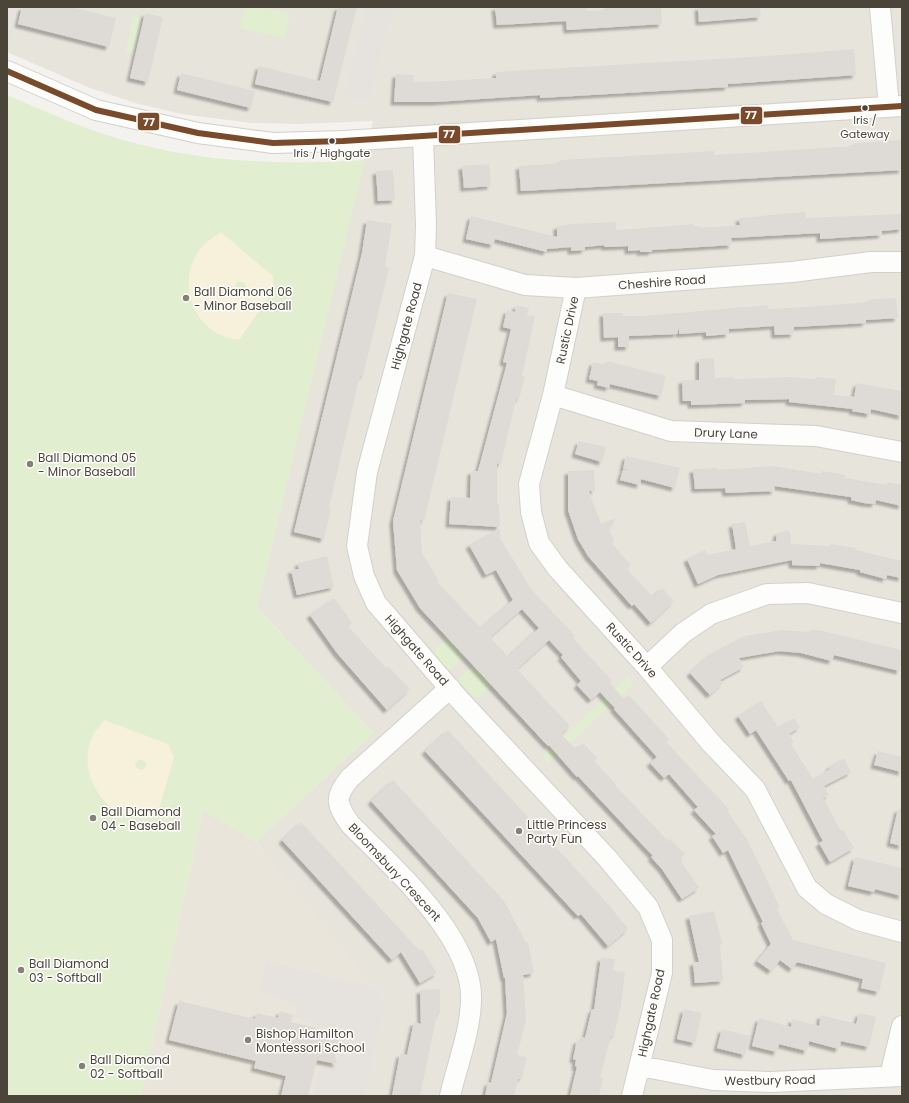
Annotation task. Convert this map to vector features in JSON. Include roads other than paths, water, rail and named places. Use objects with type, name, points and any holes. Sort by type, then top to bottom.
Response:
[{"type":"street","points":[[7,71],[96,110],[198,133],[273,143],[343,141],[896,106],[880,7]]},
{"type":"street","name":"Highgate Road","points":[[423,136],[426,225],[425,256],[367,472],[356,546],[364,576],[376,603],[450,688],[608,860],[648,907],[662,940],[662,973],[632,1096]]},
{"type":"street","name":"Cheshire Road","points":[[425,256],[525,285],[576,288],[792,272],[871,262],[902,262]]},
{"type":"street","name":"Rustic Drive","points":[[576,288],[554,395],[529,484],[531,512],[539,543],[558,569],[646,667],[711,743],[755,789],[807,888],[826,904],[858,920],[902,932]]},
{"type":"street","name":"Drury Lane","points":[[554,395],[671,431],[816,436],[902,452]]},
{"type":"street","points":[[646,667],[683,633],[711,614],[768,594],[808,593],[902,613]]},
{"type":"street","name":"Bloomsbury Crescent","points":[[450,688],[350,778],[342,788],[338,800],[342,813],[350,824],[438,916],[456,947],[468,972],[471,1000],[467,1027],[450,1096]]},
{"type":"street","points":[[896,1076],[902,1026]]},
{"type":"street","name":"Westbury Road","points":[[640,1066],[713,1080],[771,1082],[896,1076]]},
{"type":"place","name":"Iris / Gateway","points":[[865,108]]},
{"type":"place","name":"Iris / Highgate","points":[[332,141]]},
{"type":"place","name":"Ball Diamond 06 - Minor Baseball","points":[[186,298]]},
{"type":"place","name":"Ball Diamond 05 - Minor Baseball","points":[[30,464]]},
{"type":"place","name":"Ball Diamond 04 - Baseball","points":[[93,818]]},
{"type":"place","name":"Little Princess Party Fun","points":[[519,831]]},
{"type":"place","name":"Ball Diamond 03 - Softball","points":[[21,970]]},
{"type":"place","name":"Bishop Hamilton Montessori School","points":[[248,1040]]},
{"type":"place","name":"Ball Diamond 02 - Softball","points":[[82,1066]]}]
